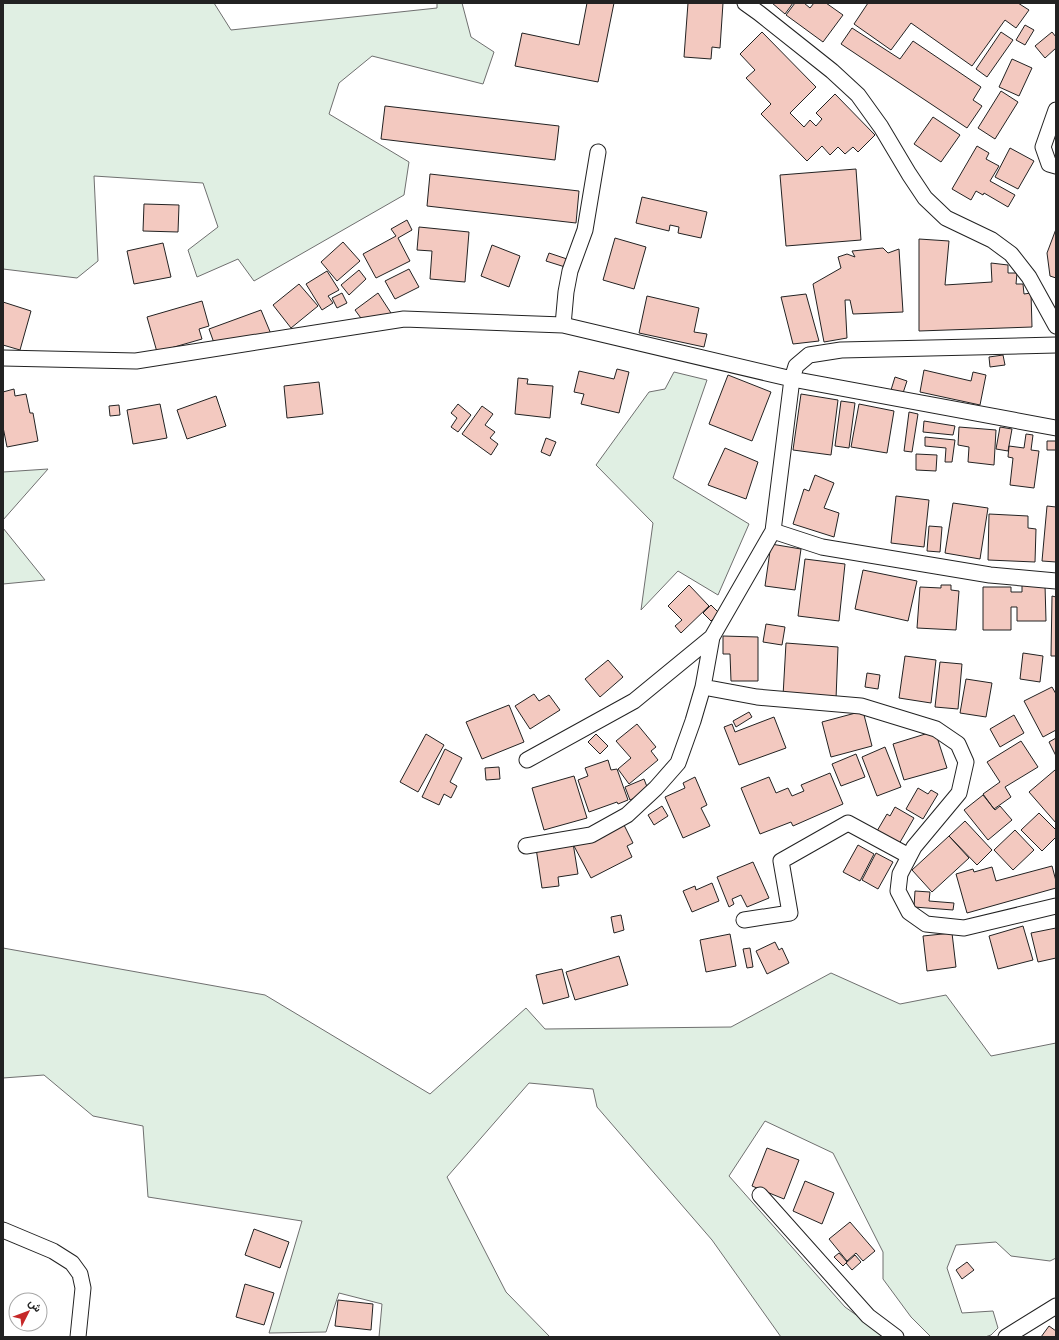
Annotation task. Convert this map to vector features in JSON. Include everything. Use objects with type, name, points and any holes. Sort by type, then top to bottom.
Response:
[{"type":"street","points":[[745,3],[832,72],[858,95],[881,127],[925,198],[946,218],[992,240],[1011,254],[1029,277],[1056,326]]},
{"type":"street","points":[[1056,110],[1043,147],[1049,164],[1056,166]]},
{"type":"street","points":[[563,325],[566,292],[570,271],[585,230],[598,152]]},
{"type":"street","points":[[3,358],[136,361],[404,319],[563,325],[792,379],[1056,428]]},
{"type":"street","points":[[526,846],[591,835],[627,815],[656,788],[678,763],[703,687],[712,637],[773,531],[792,379],[796,366],[809,355],[841,350],[1056,345]]},
{"type":"street","points":[[773,531],[822,547],[990,575],[1056,581]]},
{"type":"street","points":[[527,760],[634,701],[712,637]]},
{"type":"street","points":[[703,687],[757,697],[861,706],[936,729],[958,744],[966,762],[959,793],[914,847],[900,874],[898,891],[909,912],[926,924],[964,928],[1056,906]]},
{"type":"street","points":[[744,920],[790,913],[781,861],[848,823],[909,856]]},
{"type":"street","points":[[760,1195],[868,1316],[896,1337]]},
{"type":"street","points":[[3,1230],[53,1251],[72,1263],[80,1274],[83,1288],[78,1337]]},
{"type":"street","points":[[1006,1337],[1056,1306]]},
{"type":"green space","points":[[3,3],[214,3],[231,30],[437,8],[437,3],[462,3],[471,37],[494,52],[483,84],[372,56],[339,83],[329,114],[409,162],[404,195],[254,281],[238,259],[197,277],[188,250],[218,227],[203,183],[94,176],[98,261],[77,278],[3,269]]},
{"type":"green space","points":[[674,372],[707,380],[673,478],[749,524],[718,595],[678,571],[641,610],[653,523],[596,465],[649,392],[665,389]]},
{"type":"green space","points":[[48,469],[3,520],[3,472]]},
{"type":"green space","points":[[3,528],[45,580],[3,584]]},
{"type":"green space","points":[[3,948],[265,995],[430,1094],[526,1008],[545,1029],[731,1027],[831,973],[900,1004],[946,995],[991,1056],[1056,1043],[1056,1258],[1050,1261],[1011,1256],[996,1242],[956,1245],[947,1268],[962,1313],[993,1311],[998,1328],[991,1335],[985,1337],[931,1337],[911,1317],[883,1279],[883,1252],[833,1153],[765,1121],[729,1176],[845,1307],[887,1337],[781,1337],[712,1240],[597,1107],[593,1089],[529,1083],[447,1177],[506,1292],[550,1337],[379,1337],[382,1304],[339,1293],[326,1332],[269,1333],[302,1221],[148,1197],[143,1126],[93,1116],[44,1075],[3,1078]]},
{"type":"building","points":[[587,3],[614,3],[598,82],[515,66],[522,33],[579,45]]},
{"type":"building","points":[[688,3],[723,3],[720,48],[712,47],[711,59],[684,57]]},
{"type":"building","points":[[772,3],[793,3],[785,14]]},
{"type":"building","points":[[795,3],[804,3],[810,8],[814,3],[826,3],[843,15],[823,42],[786,15]]},
{"type":"building","points":[[868,3],[1018,3],[1029,10],[1016,28],[1005,20],[972,66],[911,23],[891,50],[854,24]]},
{"type":"building","points":[[1025,25],[1034,30],[1025,45],[1016,40]]},
{"type":"building","points":[[852,28],[900,59],[913,41],[981,87],[973,100],[982,106],[967,128],[841,44]]},
{"type":"building","points":[[762,32],[816,87],[790,113],[804,127],[810,120],[816,126],[822,119],[816,113],[835,94],[875,135],[858,152],[853,147],[845,154],[838,147],[830,155],[822,146],[807,161],[761,114],[771,104],[746,78],[755,70],[740,54]]},
{"type":"building","points":[[1001,32],[1013,40],[987,77],[976,69]]},
{"type":"building","points":[[1052,32],[1056,37],[1056,48],[1045,58],[1035,46]]},
{"type":"building","points":[[1012,59],[1032,68],[1019,96],[999,87]]},
{"type":"building","points":[[1001,91],[1018,102],[995,139],[978,128]]},
{"type":"building","points":[[385,106],[559,126],[555,160],[381,139]]},
{"type":"building","points":[[933,117],[960,135],[941,162],[914,144]]},
{"type":"building","points":[[977,146],[989,153],[986,159],[999,166],[990,181],[1015,195],[1008,207],[984,193],[983,195],[976,191],[971,200],[952,189]]},
{"type":"building","points":[[1010,148],[1034,161],[1018,189],[995,177]]},
{"type":"building","points":[[856,169],[861,240],[786,246],[780,175]]},
{"type":"building","points":[[430,174],[579,191],[576,223],[427,206]]},
{"type":"building","points":[[642,197],[707,212],[701,238],[678,233],[679,227],[670,225],[669,231],[636,223]]},
{"type":"building","points":[[144,204],[179,205],[178,232],[143,231]]},
{"type":"building","points":[[407,220],[412,230],[398,238],[410,261],[376,278],[363,254],[396,236],[391,229]]},
{"type":"building","points":[[419,227],[469,232],[465,282],[430,279],[432,251],[417,250]]},
{"type":"building","points":[[1056,229],[1056,278],[1050,276],[1047,253]]},
{"type":"building","points":[[615,238],[646,247],[634,289],[603,280]]},
{"type":"building","points":[[919,239],[949,241],[945,285],[992,282],[991,263],[1008,265],[1008,273],[1017,273],[1016,284],[1023,284],[1024,294],[1031,293],[1032,327],[919,331]]},
{"type":"building","points":[[343,242],[360,261],[337,281],[321,262]]},
{"type":"building","points":[[163,243],[171,277],[134,284],[127,251]]},
{"type":"building","points":[[492,245],[520,256],[509,287],[481,276]]},
{"type":"building","points":[[883,248],[888,253],[899,249],[903,312],[853,314],[850,300],[845,300],[847,338],[824,342],[813,284],[841,268],[838,257],[847,254],[855,257],[852,251]]},
{"type":"building","points":[[549,253],[567,259],[565,267],[546,261]]},
{"type":"building","points":[[409,269],[419,287],[395,299],[385,281]]},
{"type":"building","points":[[359,270],[366,279],[349,295],[341,285]]},
{"type":"building","points":[[327,271],[339,290],[328,296],[333,303],[322,310],[306,284]]},
{"type":"building","points":[[299,284],[318,306],[291,328],[273,305]]},
{"type":"building","points":[[342,293],[347,303],[337,308],[332,298]]},
{"type":"building","points":[[378,293],[391,313],[369,329],[355,310]]},
{"type":"building","points":[[806,294],[819,341],[793,344],[781,297]]},
{"type":"building","points":[[647,296],[699,308],[694,332],[707,334],[704,347],[639,333]]},
{"type":"building","points":[[202,301],[209,326],[199,329],[202,339],[157,352],[147,317]]},
{"type":"building","points":[[3,302],[31,311],[20,350],[3,345]]},
{"type":"building","points":[[261,310],[271,334],[218,354],[209,329]]},
{"type":"building","points":[[1003,355],[1005,365],[990,367],[989,357]]},
{"type":"building","points":[[617,369],[629,372],[619,413],[581,404],[584,394],[574,392],[579,371],[614,379]]},
{"type":"building","points":[[924,370],[971,381],[973,372],[986,375],[980,405],[920,392]]},
{"type":"building","points":[[728,375],[771,392],[752,441],[709,424]]},
{"type":"building","points":[[895,377],[907,381],[903,393],[891,390]]},
{"type":"building","points":[[518,378],[528,379],[527,384],[553,386],[550,418],[515,414]]},
{"type":"building","points":[[319,382],[323,414],[287,418],[284,386]]},
{"type":"building","points":[[14,389],[15,396],[26,394],[30,413],[33,413],[38,441],[7,447],[3,427],[3,392]]},
{"type":"building","points":[[801,394],[838,400],[831,455],[793,450]]},
{"type":"building","points":[[216,396],[226,426],[187,439],[177,410]]},
{"type":"building","points":[[841,401],[855,403],[849,448],[835,446]]},
{"type":"building","points":[[160,404],[167,438],[133,444],[127,410]]},
{"type":"building","points":[[458,404],[471,415],[458,432],[451,427],[457,418],[451,413]]},
{"type":"building","points":[[859,404],[894,411],[887,453],[851,447]]},
{"type":"building","points":[[119,405],[120,415],[110,416],[109,406]]},
{"type":"building","points":[[482,406],[493,414],[485,425],[495,432],[490,438],[498,444],[491,455],[462,434]]},
{"type":"building","points":[[909,412],[918,414],[912,452],[904,451]]},
{"type":"building","points":[[924,421],[955,426],[953,435],[923,432]]},
{"type":"building","points":[[959,427],[996,430],[994,465],[968,462],[969,447],[958,445]]},
{"type":"building","points":[[1000,427],[1012,429],[1008,451],[996,449]]},
{"type":"building","points":[[1026,434],[1033,435],[1031,450],[1039,451],[1034,488],[1010,485],[1013,458],[1008,457],[1009,446],[1024,448]]},
{"type":"building","points":[[925,437],[955,440],[952,462],[945,462],[946,448],[925,446]]},
{"type":"building","points":[[546,438],[556,442],[550,456],[541,452]]},
{"type":"building","points":[[1047,441],[1056,441],[1056,450],[1047,450]]},
{"type":"building","points":[[725,448],[758,462],[746,499],[708,485]]},
{"type":"building","points":[[916,454],[937,455],[936,471],[916,470]]},
{"type":"building","points":[[815,475],[834,483],[824,508],[839,513],[834,537],[793,524],[804,489],[809,491]]},
{"type":"building","points":[[896,496],[929,500],[924,547],[891,543]]},
{"type":"building","points":[[953,503],[988,508],[980,559],[945,553]]},
{"type":"building","points":[[1047,506],[1056,507],[1056,562],[1042,561]]},
{"type":"building","points":[[989,514],[1028,516],[1028,528],[1036,529],[1035,562],[988,560]]},
{"type":"building","points":[[929,526],[942,527],[940,552],[927,551]]},
{"type":"building","points":[[771,544],[801,549],[795,590],[765,586]]},
{"type":"building","points":[[805,559],[845,564],[839,621],[798,616]]},
{"type":"building","points":[[863,570],[917,581],[908,621],[855,609]]},
{"type":"building","points":[[689,585],[709,606],[681,633],[675,626],[682,620],[668,606]]},
{"type":"building","points":[[941,585],[951,585],[951,590],[959,591],[956,630],[917,628],[920,587],[941,588]]},
{"type":"building","points":[[1022,585],[1045,585],[1046,621],[1017,621],[1017,607],[1011,607],[1011,630],[983,630],[983,587],[1011,587],[1011,592],[1022,592]]},
{"type":"building","points":[[1052,596],[1056,597],[1056,656],[1051,656]]},
{"type":"building","points":[[711,605],[719,613],[711,621],[703,613]]},
{"type":"building","points":[[766,624],[785,627],[782,645],[763,642]]},
{"type":"building","points":[[723,636],[758,637],[758,681],[731,681],[730,654],[723,654]]},
{"type":"building","points":[[786,643],[838,647],[836,699],[783,696]]},
{"type":"building","points":[[1023,653],[1043,656],[1040,682],[1020,679]]},
{"type":"building","points":[[905,656],[936,660],[931,703],[899,698]]},
{"type":"building","points":[[608,660],[623,677],[600,697],[585,679]]},
{"type":"building","points":[[940,662],[962,664],[958,709],[935,707]]},
{"type":"building","points":[[867,673],[880,675],[878,689],[865,687]]},
{"type":"building","points":[[966,679],[992,683],[986,717],[960,713]]},
{"type":"building","points":[[1052,687],[1056,694],[1056,730],[1043,737],[1024,701]]},
{"type":"building","points":[[534,694],[539,701],[549,695],[560,710],[530,729],[515,706]]},
{"type":"building","points":[[509,705],[524,742],[482,759],[466,722]]},
{"type":"building","points":[[863,711],[872,746],[831,757],[822,722]]},
{"type":"building","points":[[749,712],[752,717],[736,727],[733,721]]},
{"type":"building","points":[[1014,715],[1024,733],[1000,747],[990,729]]},
{"type":"building","points":[[774,717],[786,748],[739,765],[724,727],[732,724],[735,732]]},
{"type":"building","points":[[637,724],[656,747],[651,751],[658,760],[629,784],[618,769],[631,758],[616,741]]},
{"type":"building","points":[[935,731],[947,768],[904,780],[893,744]]},
{"type":"building","points":[[426,734],[444,745],[418,792],[400,782]]},
{"type":"building","points":[[596,734],[608,746],[600,754],[588,742]]},
{"type":"building","points":[[1056,738],[1056,756],[1049,742]]},
{"type":"building","points":[[1021,741],[1038,767],[1005,787],[1011,797],[994,809],[983,794],[1000,782],[987,762]]},
{"type":"building","points":[[885,747],[901,787],[877,796],[862,757]]},
{"type":"building","points":[[445,749],[462,758],[450,782],[457,786],[451,798],[444,794],[439,805],[422,797]]},
{"type":"building","points":[[856,754],[865,777],[841,786],[832,764]]},
{"type":"building","points":[[608,760],[611,770],[617,769],[628,800],[618,804],[617,802],[589,812],[578,780],[588,776],[585,768]]},
{"type":"building","points":[[499,767],[500,779],[486,780],[485,768]]},
{"type":"building","points":[[1056,770],[1056,823],[1029,792]]},
{"type":"building","points":[[830,773],[843,804],[793,826],[791,822],[760,834],[741,788],[769,777],[776,793],[788,788],[792,796],[804,791],[801,785]]},
{"type":"building","points":[[574,776],[587,818],[544,830],[532,788]]},
{"type":"building","points":[[695,777],[707,805],[701,808],[710,826],[683,838],[665,797],[685,788],[683,783]]},
{"type":"building","points":[[644,779],[649,792],[630,800],[625,787]]},
{"type":"building","points":[[918,788],[928,794],[931,790],[938,794],[923,819],[906,809]]},
{"type":"building","points":[[983,795],[995,810],[1000,806],[1012,820],[988,840],[964,810]]},
{"type":"building","points":[[662,806],[668,816],[654,825],[648,815]]},
{"type":"building","points":[[895,807],[914,818],[899,844],[877,831],[887,814],[890,816]]},
{"type":"building","points":[[1039,813],[1056,830],[1056,837],[1042,851],[1021,830]]},
{"type":"building","points":[[622,821],[633,843],[627,846],[632,857],[591,878],[574,846]]},
{"type":"building","points":[[965,821],[992,850],[977,865],[949,836]]},
{"type":"building","points":[[1015,830],[1034,850],[1013,870],[994,850]]},
{"type":"building","points":[[949,836],[969,858],[932,892],[912,870]]},
{"type":"building","points":[[573,843],[578,874],[558,877],[559,886],[542,888],[536,848]]},
{"type":"building","points":[[858,845],[874,854],[860,881],[843,872]]},
{"type":"building","points":[[876,853],[893,862],[878,889],[862,880]]},
{"type":"building","points":[[753,862],[769,898],[747,907],[741,895],[732,899],[734,904],[729,907],[717,877]]},
{"type":"building","points":[[1052,866],[1056,881],[1056,888],[967,913],[956,874],[973,869],[974,872],[992,867],[996,881]]},
{"type":"building","points":[[712,883],[719,901],[692,912],[683,891],[695,886],[696,890]]},
{"type":"building","points":[[915,891],[930,892],[929,901],[954,903],[953,910],[914,907]]},
{"type":"building","points":[[621,915],[624,930],[614,933],[611,917]]},
{"type":"building","points":[[1023,926],[1033,960],[998,969],[989,936]]},
{"type":"building","points":[[1056,928],[1056,958],[1038,962],[1031,933]]},
{"type":"building","points":[[952,933],[956,967],[927,971],[923,936]]},
{"type":"building","points":[[730,934],[736,966],[706,972],[700,940]]},
{"type":"building","points":[[775,942],[779,950],[782,948],[789,963],[767,974],[756,951]]},
{"type":"building","points":[[750,948],[753,967],[747,968],[743,949]]},
{"type":"building","points":[[619,956],[628,985],[575,1000],[566,972]]},
{"type":"building","points":[[562,969],[569,997],[543,1004],[536,975]]},
{"type":"building","points":[[767,1148],[799,1160],[784,1199],[752,1186]]},
{"type":"building","points":[[805,1181],[834,1193],[822,1224],[793,1211]]},
{"type":"building","points":[[850,1222],[875,1251],[863,1261],[856,1253],[847,1261],[829,1239]]},
{"type":"building","points":[[254,1229],[289,1242],[280,1268],[245,1255]]},
{"type":"building","points":[[839,1253],[847,1262],[843,1266],[834,1257]]},
{"type":"building","points":[[855,1255],[861,1262],[852,1270],[846,1263]]},
{"type":"building","points":[[967,1262],[974,1270],[962,1279],[956,1270]]},
{"type":"building","points":[[245,1284],[274,1293],[264,1325],[236,1317]]},
{"type":"building","points":[[338,1300],[373,1304],[371,1330],[335,1326]]},
{"type":"building","points":[[1049,1326],[1056,1331],[1056,1337],[1041,1337]]}]
